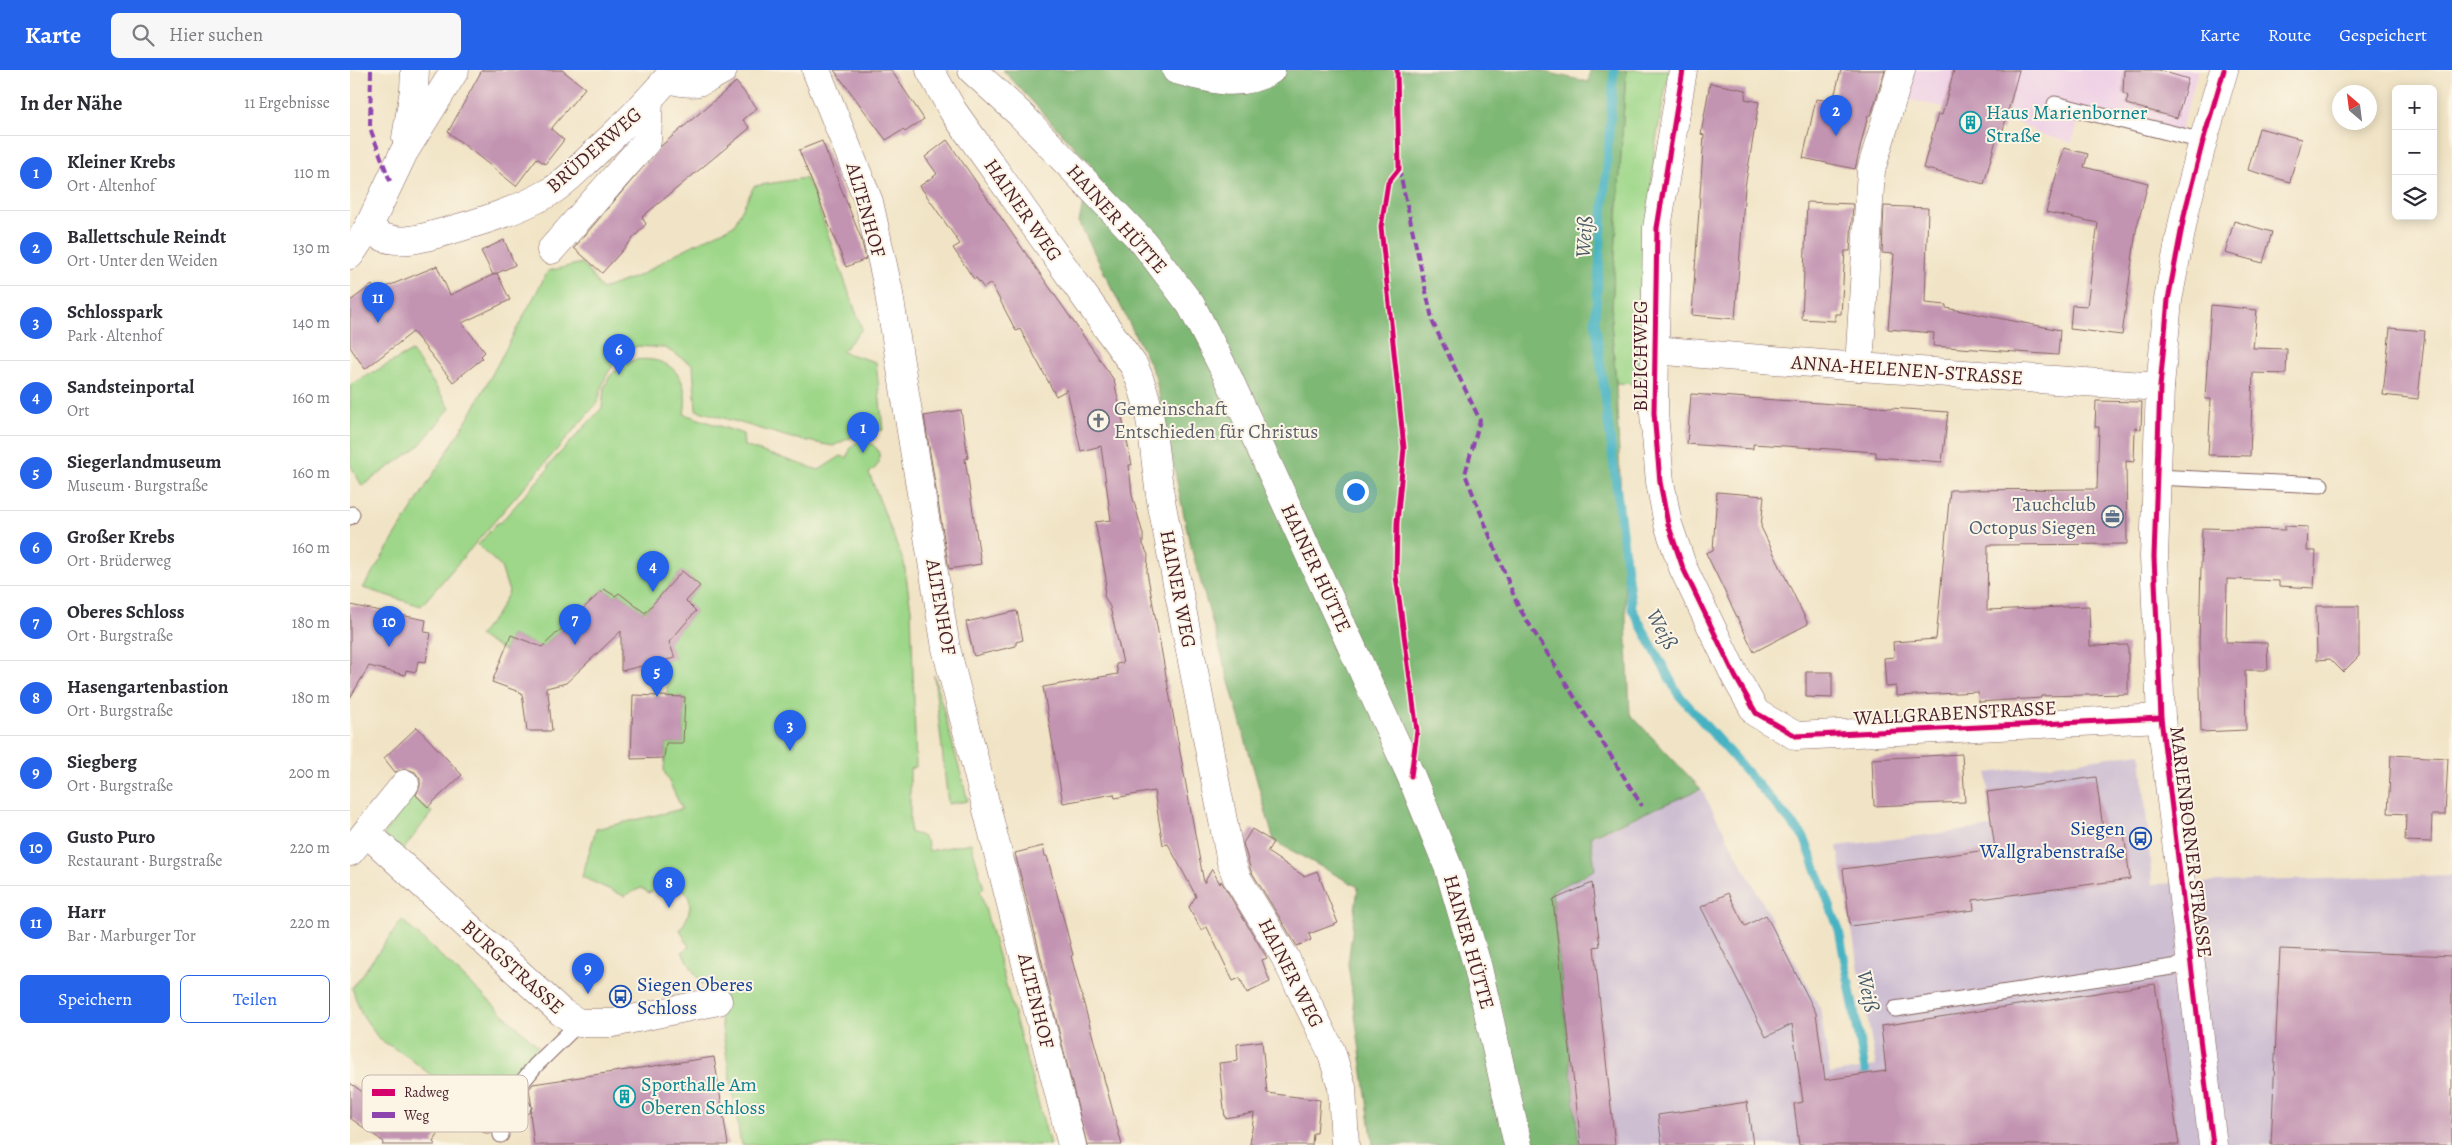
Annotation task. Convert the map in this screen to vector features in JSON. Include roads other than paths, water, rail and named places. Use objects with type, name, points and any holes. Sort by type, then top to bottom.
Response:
[{"type":"street","points":[[404,152],[414,90],[415,70]]},
{"type":"street","points":[[350,255],[368,228],[404,152],[455,70]]},
{"type":"street","points":[[671,75],[688,84],[701,84],[723,70]]},
{"type":"street","name":"ALTENHOF","points":[[816,70],[868,202],[888,288],[946,648],[1072,1145]]},
{"type":"street","name":"HAINER WEG","points":[[930,70],[953,110],[1134,366],[1144,387],[1161,500],[1230,862],[1237,878],[1284,957],[1331,1051],[1342,1087],[1345,1145]]},
{"type":"street","name":"HAINER HÜTTE","points":[[972,70],[1020,114],[1144,243],[1191,305],[1227,376],[1403,758],[1448,869],[1478,968],[1518,1145]]},
{"type":"street","points":[[1176,70],[1228,82],[1257,78],[1271,70]]},
{"type":"street","name":"BLEICHWEG","points":[[1683,70],[1657,228],[1654,413],[1660,482],[1668,524],[1683,568],[1735,676],[1756,713]]},
{"type":"street","points":[[1859,367],[1871,170],[1901,70]]},
{"type":"street","name":"MARIENBORNER STRASSE","points":[[2213,1145],[2161,718],[2154,557],[2160,387],[2168,300],[2185,211],[2224,70]]},
{"type":"street","name":"BRÜDERWEG","points":[[368,228],[378,237],[392,241],[414,240],[503,214],[551,191],[580,168],[649,101],[671,75]]},
{"type":"street","name":"BRÜDERWEG","points":[[551,250],[647,141],[649,101]]},
{"type":"street","name":"ANNA-HELENEN-STRASSE","points":[[1654,350],[1859,367],[2160,387]]},
{"type":"street","name":"WALLGRABENSTRASSE","points":[[1756,713],[1796,736],[2161,718]]},
{"type":"street","name":"BURGSTRASSE","points":[[405,784],[358,843],[561,1012],[578,1023],[613,1023],[718,1001]]},
{"type":"lane","points":[[2055,104],[2203,141]]},
{"type":"lane","points":[[2156,477],[2321,485]]},
{"type":"lane","points":[[1895,1009],[2192,964]]},
{"type":"lane","points":[[528,1075],[578,1023]]},
{"type":"waterway","name":"Weiß","points":[[1614,70],[1595,320],[1632,609],[1678,694],[1804,837],[1839,930],[1868,1086]]},
{"type":"place","name":"Haus Marienborner Straße","points":[[1970,123]]},
{"type":"place","name":"Ballettschule Reindt","points":[[1836,136]]},
{"type":"place","name":"Harr","points":[[378,323]]},
{"type":"place","name":"Großer Krebs","points":[[619,375]]},
{"type":"place","name":"Gemeinschaft Entschieden für Christus","points":[[1098,420]]},
{"type":"place","name":"Kleiner Krebs","points":[[863,453]]},
{"type":"place","name":"Tauchclub Octopus Siegen","points":[[2112,516]]},
{"type":"place","name":"Sandsteinportal","points":[[653,592]]},
{"type":"place","name":"Oberes Schloss","points":[[575,645]]},
{"type":"place","name":"Gusto Puro","points":[[389,647]]},
{"type":"place","name":"Siegerlandmuseum","points":[[657,697]]},
{"type":"place","name":"Schlosspark","points":[[790,751]]},
{"type":"place","name":"Siegen Wallgrabenstraße","points":[[2141,839]]},
{"type":"place","name":"Hasengartenbastion","points":[[669,908]]},
{"type":"place","name":"Siegberg","points":[[588,994]]},
{"type":"place","name":"Siegen Oberes Schloss","points":[[621,996]]},
{"type":"place","name":"Sporthalle Am Oberen Schloss","points":[[625,1096]]}]
